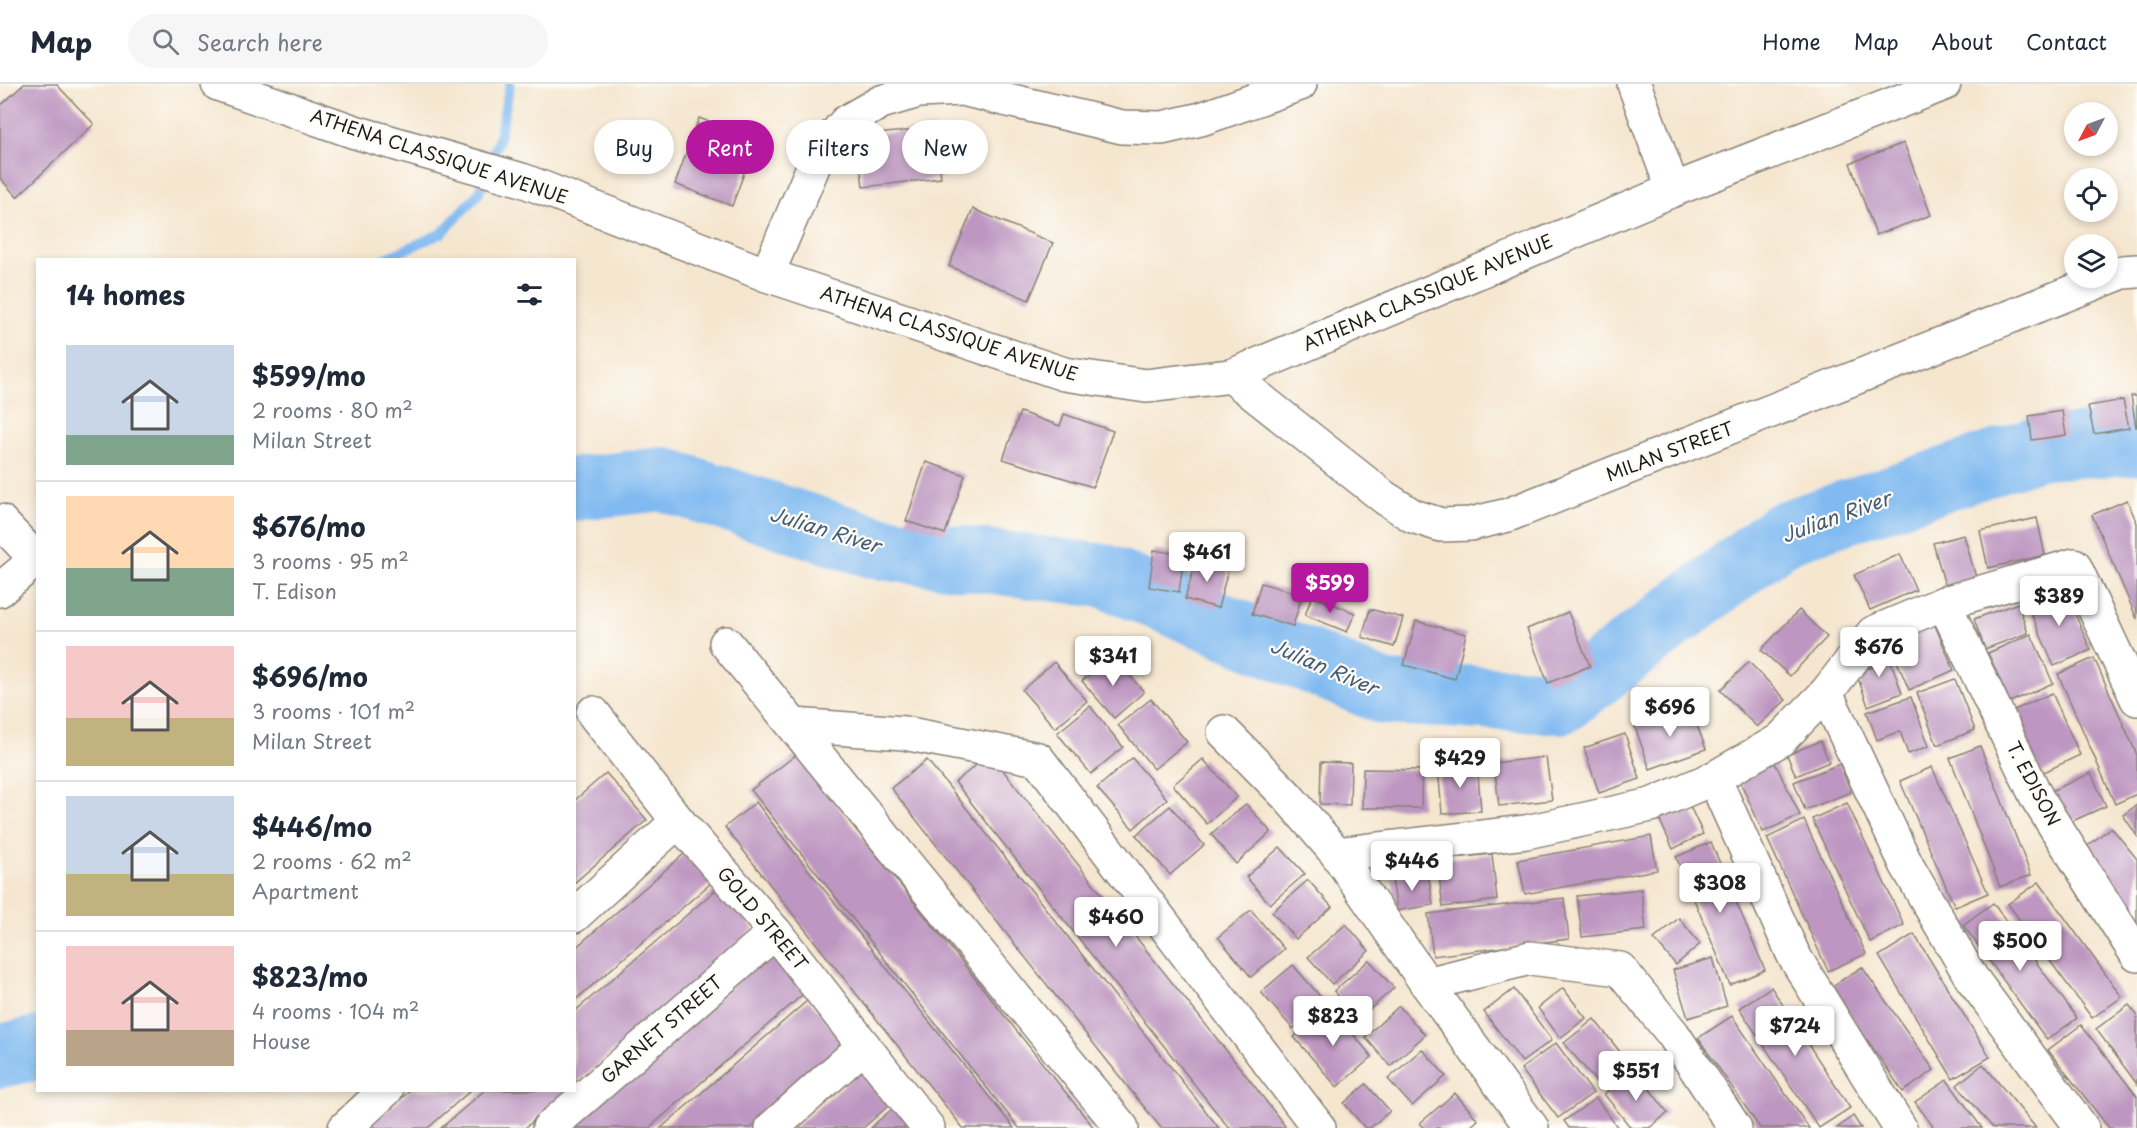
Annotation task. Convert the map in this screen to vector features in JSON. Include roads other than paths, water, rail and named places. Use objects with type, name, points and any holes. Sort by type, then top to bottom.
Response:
[{"type":"street","name":"ATHENA CLASSIQUE AVENUE","points":[[218,84],[355,132],[522,180],[767,275],[1064,374],[1146,386],[1231,376],[1673,190],[1944,84]]},
{"type":"street","points":[[767,275],[819,153],[846,123],[881,102],[919,91],[962,89],[1122,127],[1162,128],[1201,119],[1300,84]]},
{"type":"street","points":[[1634,84],[1673,190]]},
{"type":"street","name":"MILAN STREET","points":[[1231,376],[1385,498],[1413,516],[1442,525],[1471,524],[1508,515],[2123,272],[2137,271]]},
{"type":"street","points":[[0,520],[36,558]]},
{"type":"street","points":[[0,590],[36,560]]},
{"type":"street","points":[[1337,854],[1526,832],[1651,804],[1714,778],[1780,740],[1826,693],[1873,633],[1944,603],[2074,565],[2137,699]]},
{"type":"street","name":"T. EDISON","points":[[1944,603],[2037,798],[2137,955]]},
{"type":"street","points":[[726,643],[1122,1128]]},
{"type":"street","points":[[1826,693],[1906,864],[1971,977],[2082,1128]]},
{"type":"street","name":"GOLD STREET","points":[[593,713],[678,821],[775,932],[928,1128]]},
{"type":"street","points":[[794,725],[904,733],[1038,759],[1319,1128]]},
{"type":"street","points":[[1224,732],[1287,796],[1337,854],[1427,984],[1532,1128]]},
{"type":"street","points":[[1714,778],[1794,956],[1900,1128]]},
{"type":"street","points":[[576,914],[678,821]]},
{"type":"street","name":"GARNET STREET","points":[[549,1128],[775,932]]},
{"type":"street","points":[[1427,984],[1530,958],[1620,969],[1673,1034],[1735,1128]]},
{"type":"street","points":[[772,1128],[864,1046]]},
{"type":"street","points":[[345,1128],[384,1092]]},
{"type":"waterway","points":[[386,258],[442,233],[479,193],[499,138],[510,84]]},
{"type":"waterway","name":"Julian River","points":[[576,489],[663,479],[875,547],[1105,576],[1385,693],[1561,702],[1783,533],[2038,448],[2137,443]]},
{"type":"waterway","name":"Julian River","points":[[0,1056],[36,1048]]}]
